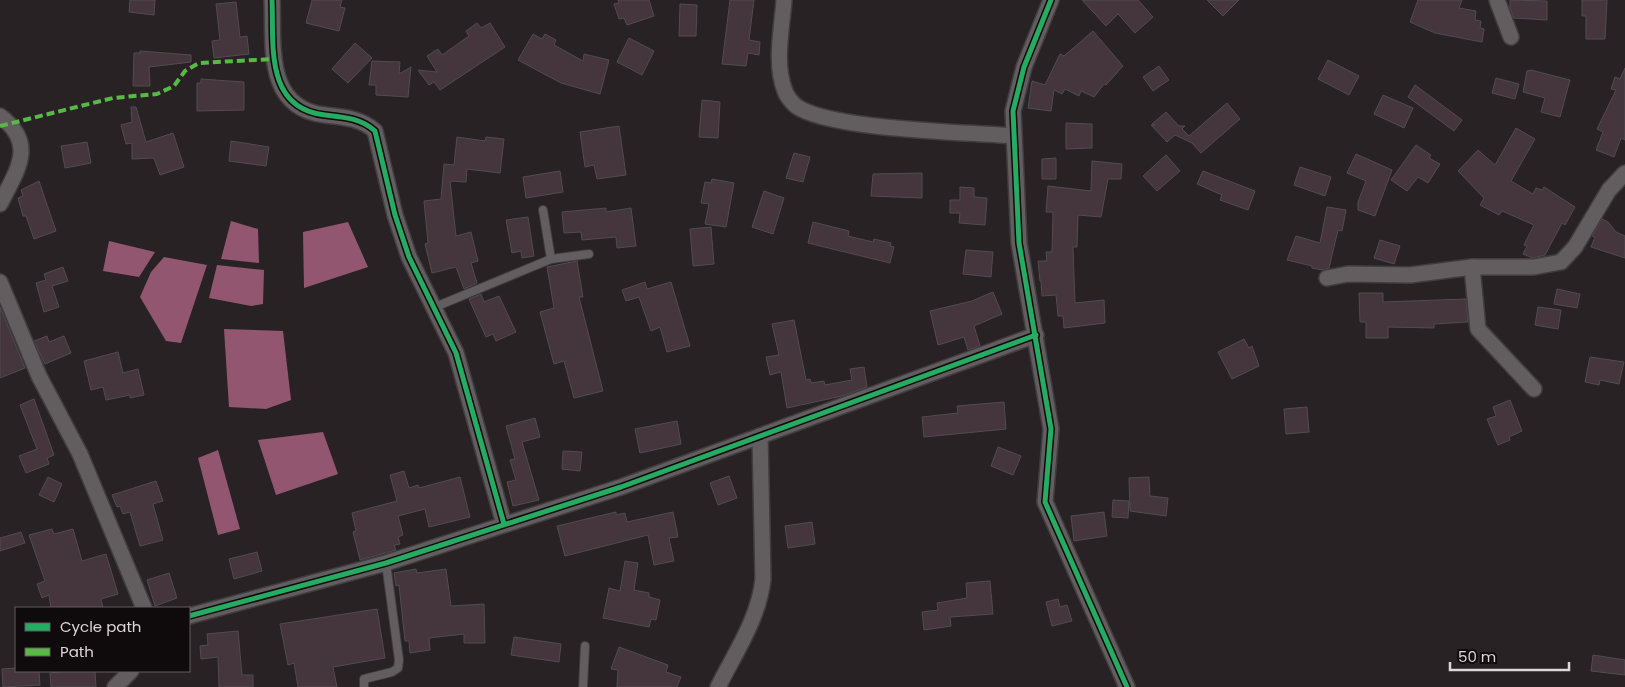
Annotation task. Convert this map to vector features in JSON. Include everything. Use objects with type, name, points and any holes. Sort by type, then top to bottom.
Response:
[{"type":"street","points":[[272,0],[275,72],[280,85],[291,100],[318,114],[366,123],[375,131],[394,215],[409,257],[456,353],[504,524]]},
{"type":"street","points":[[784,0],[779,70],[785,92],[795,106],[820,116],[872,125],[1013,136]]},
{"type":"street","points":[[1051,0],[1024,67],[1013,111],[1019,243],[1051,429],[1045,502],[1127,687]]},
{"type":"street","points":[[1497,0],[1512,37]]},
{"type":"street","points":[[0,116],[15,133],[22,148],[16,176],[0,204]]},
{"type":"street","points":[[1327,278],[1348,274],[1410,275],[1472,267],[1534,267],[1561,262],[1575,247],[1609,190],[1625,173]]},
{"type":"street","points":[[1472,267],[1478,329],[1534,389]]},
{"type":"street","points":[[0,282],[39,376],[80,454],[144,607]]},
{"type":"street","points":[[190,616],[386,563],[621,487],[1036,335]]},
{"type":"street","points":[[718,687],[756,611],[761,596],[763,579],[760,436]]},
{"type":"street","points":[[115,687],[130,672]]},
{"type":"lane","points":[[543,210],[551,259]]},
{"type":"lane","points":[[434,307],[551,259],[589,254]]},
{"type":"lane","points":[[364,687],[364,679],[392,672],[398,668],[399,660],[386,563]]},
{"type":"lane","points":[[583,687],[585,646]]},
{"type":"shaded area","points":[[231,221],[258,229],[259,263],[221,259]]},
{"type":"shaded area","points":[[348,222],[368,267],[304,288],[303,232]]},
{"type":"shaded area","points":[[109,241],[155,252],[139,277],[103,271]]},
{"type":"shaded area","points":[[164,257],[207,265],[181,343],[166,341],[140,297],[151,272]]},
{"type":"shaded area","points":[[217,265],[264,270],[263,304],[251,306],[209,298]]},
{"type":"shaded area","points":[[224,329],[283,331],[291,400],[266,409],[229,407]]},
{"type":"shaded area","points":[[323,432],[338,474],[276,495],[258,440]]},
{"type":"shaded area","points":[[218,450],[240,529],[218,535],[198,458]]},
{"type":"building","points":[[130,0],[155,0],[154,15],[129,12]]},
{"type":"building","points":[[312,0],[342,0],[340,7],[345,8],[339,31],[306,23]]},
{"type":"building","points":[[618,0],[649,0],[654,16],[627,25],[624,18],[619,19],[614,4],[619,3]]},
{"type":"building","points":[[730,0],[754,0],[749,40],[760,42],[759,55],[748,53],[746,66],[722,64]]},
{"type":"building","points":[[1082,0],[1138,0],[1153,17],[1135,33],[1118,14],[1106,26]]},
{"type":"building","points":[[1207,0],[1239,0],[1223,16]]},
{"type":"building","points":[[1418,0],[1462,0],[1459,8],[1476,11],[1475,20],[1481,21],[1480,28],[1484,29],[1482,42],[1435,33],[1410,22]]},
{"type":"building","points":[[1510,0],[1547,1],[1547,20],[1514,18],[1510,8]]},
{"type":"building","points":[[1582,0],[1607,0],[1605,39],[1586,39],[1586,16],[1582,16]]},
{"type":"building","points":[[236,2],[240,37],[247,36],[249,54],[214,58],[212,41],[220,40],[216,4]]},
{"type":"building","points":[[680,4],[697,5],[696,36],[679,36]]},
{"type":"building","points":[[477,23],[481,28],[490,23],[505,47],[440,90],[434,82],[429,85],[418,70],[437,72],[427,56],[438,49],[442,55],[469,36],[466,31]]},
{"type":"building","points":[[1093,31],[1123,66],[1106,85],[1104,84],[1094,97],[1081,91],[1079,96],[1065,89],[1062,94],[1054,90],[1051,111],[1028,108],[1032,81],[1045,85],[1060,54],[1064,56]]},
{"type":"building","points":[[533,34],[542,39],[545,34],[556,40],[554,45],[583,61],[584,54],[609,60],[600,94],[561,83],[518,60]]},
{"type":"building","points":[[629,38],[654,51],[642,75],[617,62]]},
{"type":"building","points":[[355,43],[372,58],[348,83],[332,69]]},
{"type":"building","points":[[140,51],[191,55],[191,62],[149,67],[150,86],[133,86],[134,53],[140,53]]},
{"type":"building","points":[[1328,60],[1359,76],[1349,95],[1318,79]]},
{"type":"building","points":[[372,61],[400,62],[399,74],[411,67],[408,97],[376,95],[376,85],[369,85]]},
{"type":"building","points":[[1159,66],[1169,80],[1153,91],[1143,77]]},
{"type":"building","points":[[1625,68],[1625,140],[1621,138],[1614,157],[1596,150],[1603,132],[1597,129],[1616,90],[1611,89],[1615,77],[1620,79]]},
{"type":"building","points":[[1531,70],[1570,80],[1560,117],[1541,112],[1545,98],[1523,92],[1527,71]]},
{"type":"building","points":[[1496,78],[1519,84],[1515,99],[1492,93]]},
{"type":"building","points":[[201,79],[244,82],[244,110],[197,111],[197,83],[201,83]]},
{"type":"building","points":[[1415,85],[1462,120],[1454,131],[1408,97]]},
{"type":"building","points":[[1383,95],[1413,108],[1404,128],[1374,114]]},
{"type":"building","points":[[702,100],[720,102],[718,138],[699,137]]},
{"type":"building","points":[[1227,103],[1240,119],[1201,153],[1192,143],[1175,135],[1167,142],[1151,125],[1155,125],[1152,124],[1166,112],[1179,126],[1185,126],[1182,129],[1189,136]]},
{"type":"building","points":[[131,107],[136,107],[146,142],[173,133],[184,167],[160,175],[154,158],[132,159],[132,143],[126,144],[121,125],[132,122]]},
{"type":"building","points":[[1066,123],[1092,124],[1092,148],[1066,149]]},
{"type":"building","points":[[619,126],[626,175],[597,179],[594,165],[585,167],[580,132]]},
{"type":"building","points":[[1516,128],[1535,139],[1511,181],[1533,194],[1536,188],[1542,190],[1544,187],[1575,207],[1565,225],[1562,223],[1545,255],[1533,258],[1523,254],[1527,246],[1524,245],[1534,225],[1502,211],[1499,215],[1480,205],[1484,198],[1458,171],[1478,150],[1495,165]]},
{"type":"building","points":[[457,137],[485,141],[486,137],[504,139],[500,173],[467,169],[466,182],[450,181],[456,236],[471,232],[478,261],[471,263],[477,283],[464,289],[456,267],[432,273],[425,244],[428,243],[424,201],[441,199],[444,164],[454,165]]},
{"type":"building","points":[[231,141],[269,147],[266,166],[229,161]]},
{"type":"building","points":[[87,142],[91,163],[65,168],[61,146]]},
{"type":"building","points":[[1416,145],[1431,155],[1429,158],[1440,164],[1428,183],[1418,177],[1407,191],[1391,180]]},
{"type":"building","points":[[794,153],[810,157],[803,182],[786,178]]},
{"type":"building","points":[[1356,154],[1392,170],[1375,216],[1358,210],[1358,202],[1366,181],[1347,173]]},
{"type":"building","points":[[1166,155],[1180,171],[1157,191],[1143,176]]},
{"type":"building","points":[[1056,158],[1056,179],[1042,179],[1042,159]]},
{"type":"building","points":[[1092,161],[1122,164],[1121,179],[1108,179],[1101,217],[1078,215],[1077,247],[1073,247],[1075,303],[1104,300],[1105,323],[1064,328],[1063,316],[1058,316],[1056,295],[1042,296],[1040,281],[1038,261],[1047,261],[1046,252],[1052,252],[1053,212],[1046,212],[1048,186],[1091,191]]},
{"type":"building","points":[[1300,167],[1331,177],[1325,196],[1294,185]]},
{"type":"building","points":[[560,171],[563,192],[526,198],[523,177]]},
{"type":"building","points":[[1203,171],[1255,191],[1248,210],[1220,200],[1222,195],[1197,184]]},
{"type":"building","points":[[922,173],[922,198],[871,196],[873,174]]},
{"type":"building","points":[[712,179],[734,183],[726,227],[705,224],[709,204],[701,203],[705,182],[711,183]]},
{"type":"building","points":[[39,181],[56,231],[34,239],[26,216],[23,216],[18,198],[23,196],[21,190]]},
{"type":"building","points":[[960,187],[974,188],[974,197],[987,198],[985,225],[959,223],[960,213],[950,213],[950,200],[960,200]]},
{"type":"building","points":[[764,191],[784,198],[773,234],[752,227]]},
{"type":"building","points":[[1327,207],[1346,210],[1342,231],[1338,230],[1329,268],[1322,270],[1287,260],[1296,236],[1320,243]]},
{"type":"building","points":[[606,208],[606,212],[631,208],[636,246],[617,248],[616,237],[582,240],[581,232],[564,233],[562,212]]},
{"type":"building","points":[[528,217],[534,256],[522,258],[521,251],[512,253],[506,220]]},
{"type":"building","points":[[1602,219],[1608,222],[1616,232],[1625,236],[1625,258],[1591,247],[1595,237],[1592,236]]},
{"type":"building","points":[[813,222],[849,231],[848,236],[873,242],[874,239],[891,243],[890,246],[894,247],[890,263],[808,243]]},
{"type":"building","points":[[711,227],[714,264],[693,266],[690,229]]},
{"type":"building","points":[[1380,240],[1400,246],[1394,264],[1374,258]]},
{"type":"building","points":[[966,250],[993,252],[991,277],[963,274]]},
{"type":"building","points":[[577,261],[583,297],[579,297],[603,391],[574,398],[564,361],[554,364],[540,312],[554,308],[547,267]]},
{"type":"building","points":[[63,267],[68,281],[52,286],[59,307],[44,312],[36,283],[46,280],[44,274]]},
{"type":"building","points":[[645,282],[647,289],[671,282],[690,346],[667,352],[660,327],[651,331],[639,297],[626,301],[622,290]]},
{"type":"building","points":[[1557,289],[1580,294],[1577,308],[1554,304]]},
{"type":"building","points":[[993,292],[1002,314],[974,326],[980,346],[968,350],[964,337],[938,345],[930,311],[972,301]]},
{"type":"building","points":[[1359,293],[1383,293],[1383,302],[1466,299],[1468,322],[1434,324],[1434,328],[1388,327],[1388,338],[1366,338],[1366,322],[1360,322]]},
{"type":"building","points":[[481,294],[484,302],[499,296],[516,332],[496,341],[493,334],[486,337],[469,299]]},
{"type":"building","points":[[0,307],[25,368],[0,378]]},
{"type":"building","points":[[1538,307],[1561,310],[1558,329],[1535,325]]},
{"type":"building","points":[[794,320],[806,380],[810,379],[811,383],[824,381],[825,385],[852,380],[850,369],[864,367],[867,387],[842,396],[787,408],[781,372],[770,375],[766,357],[779,355],[772,324]]},
{"type":"building","points":[[47,336],[49,342],[64,336],[71,353],[45,364],[34,341]]},
{"type":"building","points":[[1244,339],[1249,348],[1252,346],[1259,366],[1232,379],[1218,352]]},
{"type":"building","points":[[118,352],[123,373],[138,369],[144,395],[130,398],[130,395],[106,400],[103,387],[91,390],[84,361]]},
{"type":"building","points":[[1590,357],[1624,362],[1619,384],[1600,380],[1599,385],[1585,382]]},
{"type":"building","points":[[34,399],[54,455],[47,458],[49,464],[26,473],[19,456],[37,449],[20,405]]},
{"type":"building","points":[[1510,400],[1522,431],[1509,437],[1510,440],[1498,445],[1487,419],[1496,416],[1493,407]]},
{"type":"building","points":[[1004,402],[1006,429],[924,437],[922,417],[958,413],[957,406]]},
{"type":"building","points":[[1307,407],[1309,432],[1286,434],[1284,409]]},
{"type":"building","points":[[535,418],[540,437],[522,442],[539,500],[513,506],[507,482],[516,480],[510,460],[515,459],[506,426]]},
{"type":"building","points":[[677,421],[681,444],[640,453],[635,429]]},
{"type":"building","points":[[998,447],[1021,456],[1013,475],[991,466]]},
{"type":"building","points":[[563,451],[582,452],[580,471],[562,469]]},
{"type":"building","points":[[404,471],[409,488],[418,485],[419,488],[460,477],[470,517],[429,527],[425,509],[398,516],[403,535],[398,537],[400,544],[394,545],[396,550],[360,560],[353,532],[356,531],[352,513],[397,501],[390,475]]},
{"type":"building","points":[[729,476],[737,498],[718,505],[710,483]]},
{"type":"building","points":[[48,477],[62,484],[54,502],[39,495]]},
{"type":"building","points":[[1149,477],[1150,496],[1168,498],[1166,516],[1130,511],[1129,478]]},
{"type":"building","points":[[156,481],[163,501],[153,504],[163,540],[140,546],[130,512],[123,514],[120,506],[117,507],[112,495]]},
{"type":"building","points":[[1113,500],[1129,501],[1128,518],[1112,517]]},
{"type":"building","points":[[616,512],[616,515],[625,513],[627,522],[673,512],[678,537],[669,538],[674,561],[654,565],[648,535],[565,556],[557,526]]},
{"type":"building","points":[[1104,512],[1107,536],[1074,541],[1071,516]]},
{"type":"building","points":[[812,522],[815,544],[788,548],[785,526]]},
{"type":"building","points":[[52,529],[54,534],[73,529],[82,561],[106,554],[118,594],[101,599],[103,607],[51,607],[49,595],[42,598],[37,584],[45,581],[29,535]]},
{"type":"building","points":[[21,532],[25,543],[0,551],[0,538]]},
{"type":"building","points":[[257,552],[262,571],[234,579],[229,559]]},
{"type":"building","points":[[625,561],[638,563],[634,590],[649,593],[649,597],[660,600],[656,620],[651,619],[649,627],[603,618],[609,588],[620,591]]},
{"type":"building","points":[[416,569],[417,573],[446,569],[451,606],[484,604],[485,643],[464,643],[464,634],[429,638],[430,650],[410,653],[409,641],[405,641],[399,585],[396,586],[394,573]]},
{"type":"building","points":[[169,573],[177,598],[155,606],[147,580]]},
{"type":"building","points":[[990,581],[993,614],[950,617],[951,626],[924,630],[922,612],[938,610],[937,603],[967,598],[966,583]]},
{"type":"building","points":[[1058,599],[1060,607],[1067,605],[1072,621],[1052,626],[1046,602]]},
{"type":"building","points":[[377,609],[385,658],[333,667],[337,687],[298,687],[294,663],[288,665],[280,624]]},
{"type":"building","points":[[238,631],[242,675],[253,675],[253,687],[219,687],[218,657],[201,659],[200,646],[208,645],[207,634]]},
{"type":"building","points":[[514,637],[561,644],[559,662],[511,655]]},
{"type":"building","points":[[619,647],[668,665],[666,672],[681,677],[677,687],[617,687],[618,670],[611,669]]},
{"type":"building","points":[[1593,655],[1625,660],[1625,675],[1591,671]]},
{"type":"building","points":[[15,668],[15,672],[39,672],[40,685],[3,687],[2,669]]},
{"type":"building","points":[[95,672],[96,687],[51,687],[50,673]]},
{"type":"marked path","points":[[0,126],[113,98],[157,94],[174,86],[185,71],[199,63],[273,59]]},
{"type":"cycle path","points":[[272,0],[276,71],[282,87],[291,100],[305,110],[358,121],[375,131],[395,215],[409,257],[456,353],[504,524]]},
{"type":"cycle path","points":[[1051,0],[1024,67],[1013,111],[1019,243],[1051,429],[1045,502],[1127,687]]},
{"type":"cycle path","points":[[190,616],[386,563],[621,487],[1036,335]]}]
